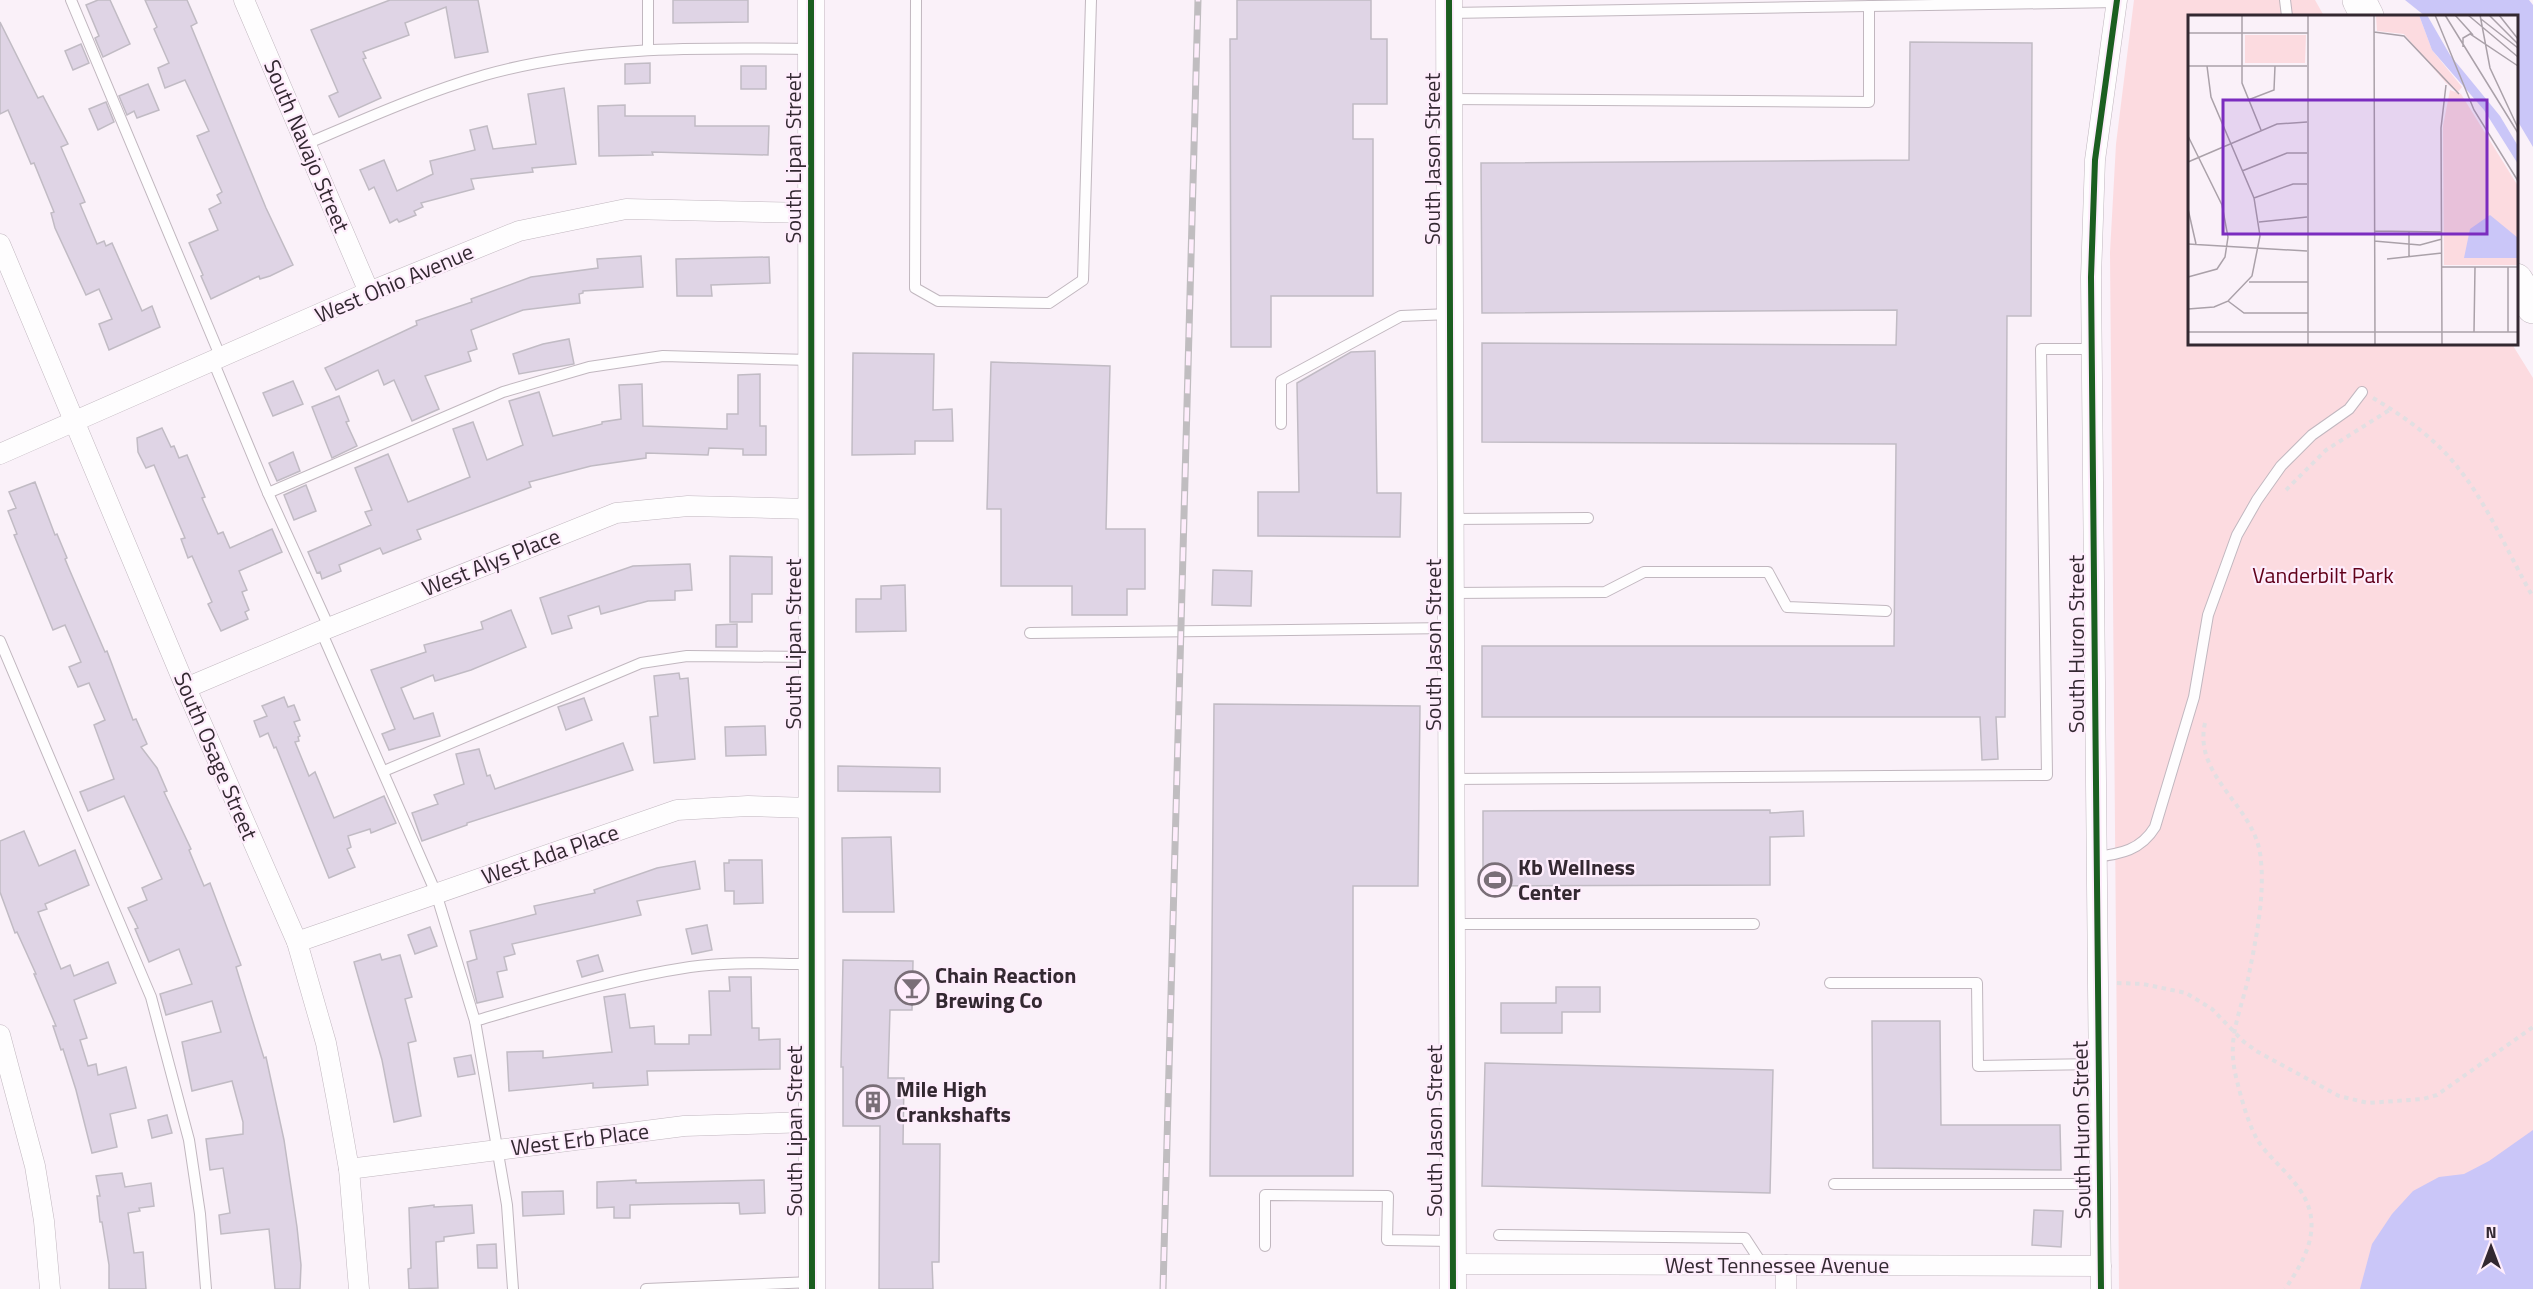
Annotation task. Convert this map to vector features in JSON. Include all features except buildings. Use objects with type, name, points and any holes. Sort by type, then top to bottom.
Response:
[{"type":"highway","points":[[2359,0],[2366,15]]},
{"type":"highway","points":[[2518,282],[2533,307]]},
{"type":"street","name":"South Navajo Street","points":[[245,0],[369,292]]},
{"type":"street","name":"South Lipan Street","points":[[811,0],[812,1286]]},
{"type":"street","name":"South Huron Street","points":[[2101,1289],[2095,857],[2092,234],[2095,160],[2117,1]]},
{"type":"street","name":"South Jason Street","points":[[1449,7],[1453,1289]]},
{"type":"street","name":"West Ohio Avenue","points":[[0,454],[369,292],[519,231],[626,209],[811,213]]},
{"type":"street","name":"South Osage Street","points":[[0,244],[186,688],[297,942],[326,1043],[349,1169],[359,1289]]},
{"type":"street","name":"West Alys Place","points":[[186,688],[325,629],[616,513],[688,506],[811,509]]},
{"type":"street","name":"West Ada Place","points":[[297,942],[677,810],[748,806],[811,808]]},
{"type":"street","points":[[0,1035],[35,1166],[44,1221],[50,1289]]},
{"type":"street","name":"West Erb Place","points":[[349,1169],[684,1126],[812,1122]]},
{"type":"street","name":"West Tennessee Avenue","points":[[1453,1252],[1786,1265],[2101,1266]]},
{"type":"street","points":[[1786,1265],[1786,1289]]},
{"type":"lane","points":[[71,0],[217,359],[268,493],[436,893],[476,1021],[507,1206],[513,1289]]},
{"type":"lane","points":[[648,0],[648,50]]},
{"type":"lane","points":[[916,0],[915,288],[938,301],[1049,303],[1083,280],[1091,0]]},
{"type":"lane","points":[[2285,0],[2287,15]]},
{"type":"lane","points":[[1449,7],[1869,6],[2117,1]]},
{"type":"lane","points":[[1449,99],[1869,102],[1869,6]]},
{"type":"lane","points":[[306,144],[425,94],[486,75],[555,60],[678,48],[811,49]]},
{"type":"lane","points":[[1281,424],[1281,381],[1401,316],[1450,314]]},
{"type":"lane","points":[[1452,779],[2047,775],[2042,350],[2091,350]]},
{"type":"lane","points":[[268,493],[503,392],[589,367],[663,356],[810,360]]},
{"type":"lane","points":[[2095,857],[2134,849],[2149,837],[2155,827],[2194,697],[2212,601],[2237,535],[2257,500],[2292,454],[2312,435],[2349,410],[2362,392]]},
{"type":"lane","points":[[1451,519],[1588,518]]},
{"type":"lane","points":[[1451,593],[1605,592],[1644,572],[1768,572],[1787,607],[1886,611]]},
{"type":"lane","points":[[1030,633],[1451,628]]},
{"type":"lane","points":[[0,641],[151,997],[189,1140],[200,1214],[206,1289]]},
{"type":"lane","points":[[384,771],[641,663],[687,656],[810,657]]},
{"type":"lane","points":[[1452,924],[1754,924]]},
{"type":"lane","points":[[476,1021],[602,984],[691,967],[725,964],[810,964]]},
{"type":"lane","points":[[1830,983],[1977,983],[1978,1066],[2099,1064]]},
{"type":"lane","points":[[1834,1184],[2100,1184]]},
{"type":"lane","points":[[1265,1246],[1265,1195],[1388,1196],[1387,1240],[1453,1252]]},
{"type":"lane","points":[[1499,1235],[1745,1238],[1762,1264]]},
{"type":"lane","points":[[646,1289],[812,1286]]},
{"type":"path","points":[[2282,494],[2326,450],[2391,409],[2429,438],[2460,469],[2533,597]]},
{"type":"path","points":[[2206,716],[2202,735],[2212,771],[2251,827],[2260,853],[2260,896],[2253,946],[2248,978],[2233,1031],[2236,1080],[2251,1126],[2266,1151],[2301,1192],[2310,1211],[2312,1232],[2307,1254],[2285,1289]]},
{"type":"path","points":[[2098,983],[2143,984],[2186,993],[2212,1009],[2258,1052],[2339,1096],[2368,1103],[2423,1100],[2437,1095],[2533,1028]]},
{"type":"green space","name":"Vanderbilt Park","points":[[2134,0],[2315,0],[2323,15],[2188,15],[2188,345],[2513,345],[2533,378],[2533,1289],[2119,1289],[2110,252],[2116,144]]},
{"type":"shaded area","points":[[2405,0],[2529,0],[2533,5],[2533,147],[2518,122],[2518,15],[2424,15]]},
{"type":"shaded area","points":[[2533,1130],[2533,1289],[2360,1289],[2372,1244],[2392,1214],[2413,1191],[2439,1177],[2464,1174],[2489,1161]]},
{"type":"railway","points":[[1163,1289],[1198,0]]},
{"type":"cycle path","points":[[811,0],[812,1289]]},
{"type":"cycle path","points":[[1449,0],[1453,1289]]},
{"type":"cycle path","points":[[2101,1289],[2091,277],[2095,160],[2117,0]]},
{"type":"place","name":"Kb Wellness Center","points":[[1495,880]]},
{"type":"place","name":"Chain Reaction Brewing Co","points":[[912,988]]},
{"type":"place","name":"Mile High Crankshafts","points":[[873,1102]]}]
